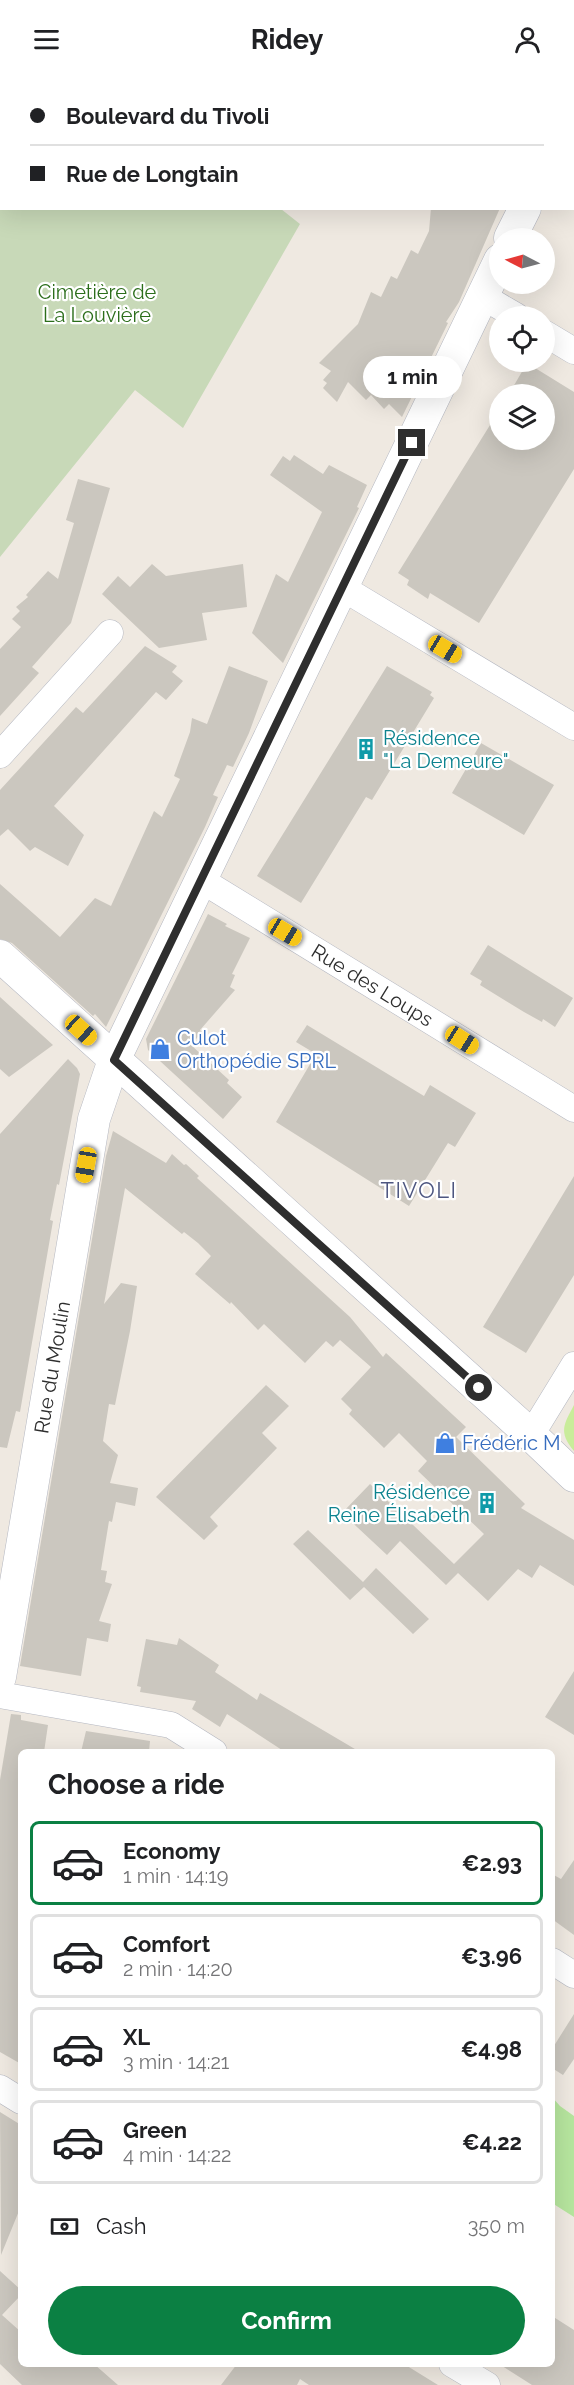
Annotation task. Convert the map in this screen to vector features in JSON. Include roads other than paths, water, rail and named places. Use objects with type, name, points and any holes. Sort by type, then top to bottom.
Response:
[{"type":"street","points":[[515,228],[524,210]]},
{"type":"street","name":"Rue du Moulin","points":[[0,1677],[94,1119],[114,1060],[489,282]]},
{"type":"street","points":[[482,296],[499,306]]},
{"type":"street","points":[[555,340],[574,351]]},
{"type":"street","points":[[341,587],[574,727]]},
{"type":"street","points":[[0,754],[110,633]]},
{"type":"street","name":"Rue des Loups","points":[[201,880],[574,1109]]},
{"type":"street","points":[[0,956],[574,1476]]},
{"type":"street","points":[[531,1435],[574,1365]]},
{"type":"street","points":[[0,1695],[171,1725],[209,1749]]},
{"type":"street","points":[[555,1963],[574,1975]]},
{"type":"street","points":[[0,2088],[18,2099]]},
{"type":"street","points":[[457,2367],[487,2385]]},
{"type":"place","name":"Résidence \"La Demeure\"","points":[[366,749]]},
{"type":"place","name":"Culot Orthopédie SPRL","points":[[160,1049]]},
{"type":"place","name":"Frédéric M","points":[[445,1443]]},
{"type":"place","name":"Résidence Reine Élisabeth","points":[[487,1503]]},
{"type":"district","name":"TIVOLI","points":[[419,1190]]},
{"type":"park label","name":"Cimetière de La Louvière","points":[[97,304]]}]
